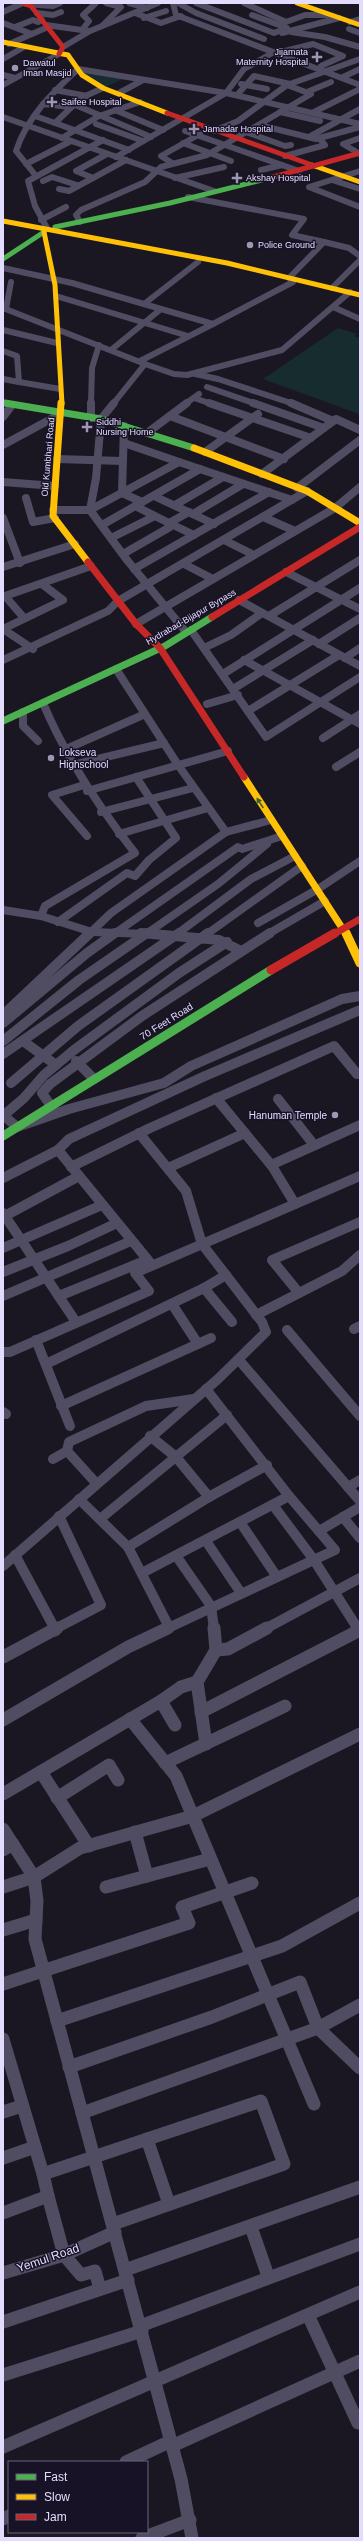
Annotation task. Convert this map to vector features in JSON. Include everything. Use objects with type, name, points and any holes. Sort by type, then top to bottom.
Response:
[{"type":"main road","points":[[297,3],[338,18],[350,25],[360,25]]},
{"type":"main road","points":[[24,4],[31,6],[43,21],[61,50],[68,55],[82,75],[103,88],[120,93],[182,120],[271,151],[284,161],[315,167],[360,182]]},
{"type":"main road","points":[[6,43],[24,47],[61,50]]},
{"type":"main road","points":[[3,259],[46,230],[299,171],[360,154]]},
{"type":"main road","points":[[3,221],[291,280]]},
{"type":"main road","points":[[3,225],[46,230],[291,280],[324,289],[332,288],[360,295]]},
{"type":"main road","name":"Old Kumbhari Road","points":[[46,230],[43,234],[54,279],[56,296],[58,328],[57,343],[62,414],[57,459],[54,514]]},
{"type":"main road","points":[[8,404],[62,414],[101,419],[205,452],[307,491],[360,522]]},
{"type":"main road","points":[[54,514],[74,544],[136,624],[162,647],[207,704],[346,928],[360,963]]},
{"type":"main road","name":"Hydrabad-Bijapur Bypass","points":[[4,718],[23,712],[162,647],[360,527]]},
{"type":"main road","points":[[162,647],[271,820],[302,866],[321,887],[325,900],[360,948]]},
{"type":"main road","name":"70 Feet Road","points":[[3,1136],[238,989],[360,919]]},
{"type":"street","points":[[3,12],[24,4],[52,6],[60,3]]},
{"type":"street","points":[[82,30],[89,21],[83,15],[96,3]]},
{"type":"street","points":[[101,28],[121,6],[106,3]]},
{"type":"street","points":[[129,3],[147,8]]},
{"type":"street","points":[[173,3],[176,15],[360,85]]},
{"type":"street","points":[[178,3],[196,13],[264,40]]},
{"type":"street","points":[[196,3],[274,33],[287,28],[252,15]]},
{"type":"street","points":[[135,13],[161,23],[196,13],[213,3]]},
{"type":"street","points":[[244,3],[286,22],[306,15],[328,15]]},
{"type":"street","points":[[3,86],[89,31],[101,28],[156,4],[168,11],[138,20]]},
{"type":"street","points":[[3,6],[10,9]]},
{"type":"street","points":[[6,43],[32,34],[43,21],[61,12]]},
{"type":"street","points":[[251,44],[287,31],[338,18]]},
{"type":"street","points":[[122,19],[131,22]]},
{"type":"street","points":[[360,19],[350,25],[360,33]]},
{"type":"street","points":[[15,27],[33,20],[89,31]]},
{"type":"street","points":[[3,23],[32,34]]},
{"type":"street","points":[[3,30],[24,37]]},
{"type":"street","points":[[287,31],[325,37],[360,47]]},
{"type":"street","points":[[116,157],[182,120],[226,93],[244,69],[275,52],[313,44],[343,56],[318,68]]},
{"type":"street","points":[[3,59],[24,47]]},
{"type":"street","points":[[172,163],[161,156],[197,135],[228,125],[258,107],[264,101],[289,85],[326,71],[359,61]]},
{"type":"street","points":[[36,176],[16,151],[18,141],[43,104],[55,90],[78,69],[237,95],[341,118],[359,124]]},
{"type":"street","points":[[343,78],[360,69]]},
{"type":"street","points":[[3,75],[15,78]]},
{"type":"street","points":[[80,222],[76,215],[81,210],[145,182],[161,167],[210,153],[311,94],[289,85],[254,76],[237,95]]},
{"type":"street","points":[[120,93],[143,80]]},
{"type":"street","points":[[233,82],[264,91],[279,82]]},
{"type":"street","points":[[307,92],[331,82]]},
{"type":"street","points":[[314,112],[360,85]]},
{"type":"street","points":[[55,123],[71,106],[86,96],[103,88]]},
{"type":"street","points":[[55,90],[86,96]]},
{"type":"street","points":[[62,138],[98,117],[140,102]]},
{"type":"street","points":[[43,104],[71,106],[151,137]]},
{"type":"street","points":[[258,107],[320,121]]},
{"type":"street","points":[[309,137],[341,118],[360,109]]},
{"type":"street","points":[[115,110],[163,130]]},
{"type":"street","points":[[35,116],[129,150]]},
{"type":"street","points":[[3,117],[214,191]]},
{"type":"street","points":[[96,124],[143,142]]},
{"type":"street","points":[[259,125],[319,138],[359,124]]},
{"type":"street","points":[[228,125],[285,146],[291,145]]},
{"type":"street","points":[[185,131],[260,157],[284,161],[299,171]]},
{"type":"street","points":[[261,170],[325,145],[319,138]]},
{"type":"street","points":[[360,138],[343,144],[360,154]]},
{"type":"street","points":[[26,164],[47,162],[71,157],[103,140]]},
{"type":"street","points":[[46,230],[41,220],[28,181],[36,176],[54,150],[71,141]]},
{"type":"street","points":[[183,143],[231,161]]},
{"type":"street","points":[[54,150],[71,157]]},
{"type":"street","points":[[260,157],[271,151]]},
{"type":"street","points":[[93,178],[76,171],[107,154]]},
{"type":"street","points":[[59,189],[69,191],[126,160]]},
{"type":"street","points":[[175,178],[224,167]]},
{"type":"street","points":[[360,171],[310,187],[360,207]]},
{"type":"street","points":[[43,181],[52,177],[77,186]]},
{"type":"street","points":[[332,180],[360,189]]},
{"type":"street","points":[[188,197],[304,219],[292,235],[348,247],[357,251],[360,256]]},
{"type":"street","points":[[41,220],[66,207]]},
{"type":"street","points":[[324,242],[291,280],[142,362],[101,419],[98,460],[90,510],[134,569],[165,607],[204,648],[266,737],[360,677]]},
{"type":"street","points":[[332,288],[360,260]]},
{"type":"street","points":[[144,304],[198,262]]},
{"type":"street","points":[[3,268],[54,279],[212,324]]},
{"type":"street","points":[[3,289],[22,272]]},
{"type":"street","points":[[11,282],[4,308],[174,374],[194,374],[218,379],[280,398],[311,410],[333,421]]},
{"type":"street","points":[[194,374],[282,350],[350,292]]},
{"type":"street","points":[[56,296],[188,336]]},
{"type":"street","points":[[333,307],[360,319]]},
{"type":"street","points":[[111,350],[161,309]]},
{"type":"street","points":[[3,330],[33,339],[57,343]]},
{"type":"street","points":[[91,418],[92,368],[99,345]]},
{"type":"street","points":[[3,351],[17,356],[19,382]]},
{"type":"street","points":[[147,434],[240,362]]},
{"type":"street","points":[[3,379],[60,389]]},
{"type":"street","points":[[207,387],[324,428]]},
{"type":"street","points":[[194,398],[254,417],[311,438]]},
{"type":"street","points":[[205,452],[280,398]]},
{"type":"street","points":[[3,417],[8,404]]},
{"type":"street","points":[[3,446],[62,414]]},
{"type":"street","points":[[170,416],[284,458]]},
{"type":"street","points":[[262,474],[336,419],[360,430]]},
{"type":"street","points":[[122,493],[124,426]]},
{"type":"street","points":[[297,488],[360,440]]},
{"type":"street","points":[[124,444],[292,500]]},
{"type":"street","points":[[57,459],[122,461]]},
{"type":"street","points":[[26,498],[33,522],[54,514],[90,510],[179,462]]},
{"type":"street","points":[[102,525],[200,469]]},
{"type":"street","points":[[174,505],[223,477]]},
{"type":"street","points":[[3,482],[55,486]]},
{"type":"street","points":[[169,523],[191,513],[244,484]]},
{"type":"street","points":[[136,624],[335,508],[360,487]]},
{"type":"street","points":[[3,660],[32,649],[108,611],[118,601],[184,564],[307,491]]},
{"type":"street","points":[[134,569],[269,492]]},
{"type":"street","points":[[122,493],[139,504],[153,517],[194,535]]},
{"type":"street","points":[[154,496],[214,524]]},
{"type":"street","points":[[111,538],[153,517]]},
{"type":"street","points":[[263,517],[295,531]]},
{"type":"street","points":[[3,518],[6,532],[20,563]]},
{"type":"street","points":[[123,554],[170,527],[169,523]]},
{"type":"street","points":[[224,540],[254,555]]},
{"type":"street","points":[[3,567],[20,563],[74,544]]},
{"type":"street","points":[[204,648],[231,635],[266,614],[317,587],[360,560]]},
{"type":"street","points":[[184,564],[213,579]]},
{"type":"street","points":[[24,618],[5,596],[91,566]]},
{"type":"street","points":[[286,572],[360,609]]},
{"type":"street","points":[[32,649],[3,629],[62,600],[42,584]]},
{"type":"street","points":[[223,674],[292,629],[360,588]]},
{"type":"street","points":[[239,600],[360,666]]},
{"type":"street","points":[[207,704],[236,692],[263,671],[360,618]]},
{"type":"street","points":[[248,711],[342,656],[360,648]]},
{"type":"street","points":[[244,660],[360,724]]},
{"type":"street","points":[[116,669],[193,788],[226,832]]},
{"type":"street","points":[[40,916],[44,906],[135,853],[101,812],[86,788],[64,750],[43,702]]},
{"type":"street","points":[[23,712],[23,726],[38,741]]},
{"type":"street","points":[[64,750],[145,714]]},
{"type":"street","points":[[323,738],[360,714]]},
{"type":"street","points":[[73,765],[164,743]]},
{"type":"street","points":[[87,836],[52,795],[136,777],[228,751]]},
{"type":"street","points":[[336,767],[360,752]]},
{"type":"street","points":[[58,922],[127,873],[135,876],[144,869],[149,860],[176,838],[136,777]]},
{"type":"street","points":[[101,812],[193,788]]},
{"type":"street","points":[[119,834],[208,808]]},
{"type":"street","points":[[3,1015],[111,913],[226,832],[271,820]]},
{"type":"street","points":[[3,1023],[87,953],[118,933],[238,847],[242,850],[282,836]]},
{"type":"street","points":[[3,1041],[78,980],[218,884],[272,839]]},
{"type":"street","points":[[3,1054],[175,936],[251,879],[295,856]]},
{"type":"street","points":[[258,923],[321,887],[359,862]]},
{"type":"street","points":[[11,1083],[78,1026],[302,866]]},
{"type":"street","points":[[51,1106],[42,1093],[50,1084],[80,1064],[142,1016],[241,951],[325,900]]},
{"type":"street","points":[[3,910],[40,916],[92,932],[136,932],[227,942],[241,951]]},
{"type":"street","points":[[227,942],[179,973],[44,1074],[24,1098],[3,1116],[17,1127],[69,1109],[164,1083],[191,1066],[342,999],[360,996]]},
{"type":"street","points":[[3,1178],[58,1150],[70,1139],[178,1088],[360,1010]]},
{"type":"street","points":[[22,1040],[43,1057],[56,1065]]},
{"type":"street","points":[[71,1167],[139,1133],[334,1046],[359,1075]]},
{"type":"street","points":[[69,1055],[94,1079]]},
{"type":"street","points":[[216,1098],[271,1165],[295,1204]]},
{"type":"street","points":[[278,1099],[314,1145]]},
{"type":"street","points":[[271,1165],[360,1125]]},
{"type":"street","points":[[3,1566],[150,1436],[239,1360],[266,1332],[256,1314],[202,1244],[186,1192],[139,1133]]},
{"type":"street","points":[[168,1168],[245,1133]]},
{"type":"street","points":[[58,1150],[150,1263]]},
{"type":"street","points":[[76,1322],[23,1241],[4,1216],[79,1176]]},
{"type":"street","points":[[59,1296],[202,1244],[360,1176]]},
{"type":"street","points":[[3,1248],[23,1241],[102,1205]]},
{"type":"street","points":[[3,1272],[68,1246],[117,1222]]},
{"type":"street","points":[[299,1293],[272,1260],[360,1222]]},
{"type":"street","points":[[3,1296],[132,1241]]},
{"type":"street","points":[[256,1314],[342,1271],[360,1255]]},
{"type":"street","points":[[3,1352],[10,1352],[149,1291],[135,1273],[150,1263]]},
{"type":"street","points":[[46,1364],[172,1304],[226,1275]]},
{"type":"street","points":[[204,1288],[232,1322]]},
{"type":"street","points":[[172,1304],[198,1344]]},
{"type":"street","points":[[287,1330],[360,1416]]},
{"type":"street","points":[[61,1406],[211,1338]]},
{"type":"street","points":[[36,1340],[70,1426]]},
{"type":"street","points":[[239,1360],[360,1501]]},
{"type":"street","points":[[4,1718],[128,1647],[211,1606],[335,1550],[289,1496],[267,1465],[206,1389]]},
{"type":"street","points":[[53,1459],[67,1451],[69,1442],[146,1406],[194,1399]]},
{"type":"street","points":[[100,1519],[227,1415]]},
{"type":"street","points":[[150,1436],[176,1457],[209,1497]]},
{"type":"street","points":[[67,1451],[96,1484]]},
{"type":"street","points":[[128,1548],[209,1497],[267,1465]]},
{"type":"street","points":[[348,1487],[360,1480]]},
{"type":"street","points":[[142,1574],[177,1557],[289,1496]]},
{"type":"street","points":[[79,1498],[128,1548],[169,1627]]},
{"type":"street","points":[[201,1712],[359,1631],[314,1560],[273,1505]]},
{"type":"street","points":[[319,1531],[360,1507]]},
{"type":"street","points":[[3,1657],[101,1606],[59,1516]]},
{"type":"street","points":[[343,1517],[360,1538]]},
{"type":"street","points":[[240,1522],[276,1577]]},
{"type":"street","points":[[206,1541],[241,1593]]},
{"type":"street","points":[[15,1555],[55,1630]]},
{"type":"street","points":[[177,1557],[211,1606],[216,1650],[197,1682],[206,1744]]},
{"type":"street","points":[[216,1650],[228,1649],[360,1578]]},
{"type":"street","points":[[3,1794],[161,1701],[181,1687],[197,1682]]},
{"type":"street","points":[[161,1701],[175,1725]]},
{"type":"street","points":[[166,1763],[284,1706]]},
{"type":"street","points":[[130,1719],[176,1776],[223,1893],[314,2104]]},
{"type":"street","points":[[3,1887],[34,1877],[80,1848],[193,1816],[258,1786],[360,1734]]},
{"type":"street","points":[[58,1798],[110,1765],[118,1780]]},
{"type":"street","points":[[41,1772],[89,1846]]},
{"type":"street","points":[[3,1829],[8,1847],[34,1877],[36,1920],[35,1939],[141,2328],[190,2520],[192,2538]]},
{"type":"street","points":[[135,1832],[148,1876]]},
{"type":"street","points":[[106,1887],[210,1859]]},
{"type":"street","points":[[3,1984],[189,1923],[182,1907],[252,1883]]},
{"type":"street","points":[[58,2021],[282,1946],[360,1903]]},
{"type":"street","points":[[3,1930],[36,1920]]},
{"type":"street","points":[[69,2067],[300,1982],[318,2028],[360,2068]]},
{"type":"street","points":[[82,2113],[318,2028],[360,2005]]},
{"type":"street","points":[[3,2039],[7,2069],[22,2106],[35,2147],[64,2255],[81,2276],[94,2271],[100,2290]]},
{"type":"street","name":"Yemul Road","points":[[3,2273],[64,2255],[114,2228],[169,2204],[284,2164],[261,2101],[147,2139]]},
{"type":"street","points":[[3,2112],[22,2106]]},
{"type":"street","points":[[43,2174],[147,2139],[169,2204]]},
{"type":"street","points":[[3,2158],[35,2147]]},
{"type":"street","points":[[3,2322],[100,2290],[127,2275],[360,2187]]},
{"type":"street","points":[[3,2213],[48,2196]]},
{"type":"street","points":[[251,2227],[268,2276]]},
{"type":"street","points":[[3,2375],[141,2328],[268,2276],[360,2244]]},
{"type":"street","points":[[3,2447],[360,2292]]},
{"type":"street","points":[[308,2315],[358,2423]]},
{"type":"street","points":[[128,2461],[335,2374],[360,2361]]},
{"type":"street","points":[[142,2538],[190,2520]]},
{"type":"green space","points":[[78,69],[128,77],[103,88]]},
{"type":"green space","points":[[338,328],[357,334],[354,336],[360,338],[359,414],[263,379]]},
{"type":"traffic: fast","points":[[55,227],[170,203],[266,179]]},
{"type":"traffic: fast","points":[[3,259],[44,232]]},
{"type":"traffic: fast","points":[[3,403],[101,419],[194,448]]},
{"type":"traffic: fast","points":[[3,721],[165,646],[212,617]]},
{"type":"traffic: fast","points":[[3,1136],[271,970]]},
{"type":"traffic: slow","points":[[297,3],[360,25]]},
{"type":"traffic: slow","points":[[3,42],[68,55],[82,75],[103,88],[167,113]]},
{"type":"traffic: slow","points":[[312,165],[360,182]]},
{"type":"traffic: slow","points":[[3,221],[227,263],[316,283],[360,295]]},
{"type":"traffic: slow","points":[[44,232],[55,285],[62,413],[58,438],[53,516],[88,562]]},
{"type":"traffic: slow","points":[[194,448],[307,491],[360,523]]},
{"type":"traffic: slow","points":[[244,777],[344,929],[360,963]]},
{"type":"traffic: jam","points":[[23,3],[31,6],[63,47],[59,54]]},
{"type":"traffic: jam","points":[[167,113],[312,165]]},
{"type":"traffic: jam","points":[[266,179],[360,153]]},
{"type":"traffic: jam","points":[[212,617],[360,527]]},
{"type":"traffic: jam","points":[[88,562],[136,624],[160,648],[244,777]]},
{"type":"traffic: jam","points":[[271,970],[360,919]]},
{"type":"place","name":"Jijamata Maternity Hospital","points":[[317,57]]},
{"type":"place","name":"Dawatul Iman Masjid","points":[[15,68]]},
{"type":"place","name":"Saifee Hospital","points":[[52,102]]},
{"type":"place","name":"Jamadar Hospital","points":[[194,129]]},
{"type":"place","name":"Akshay Hospital","points":[[237,178]]},
{"type":"place","name":"Police Ground","points":[[250,245]]},
{"type":"place","name":"Siddhi Nursing Home","points":[[87,427]]},
{"type":"place","name":"Lokseva Highschool","points":[[51,758]]},
{"type":"place","name":"Hanuman Temple","points":[[335,1115]]}]
